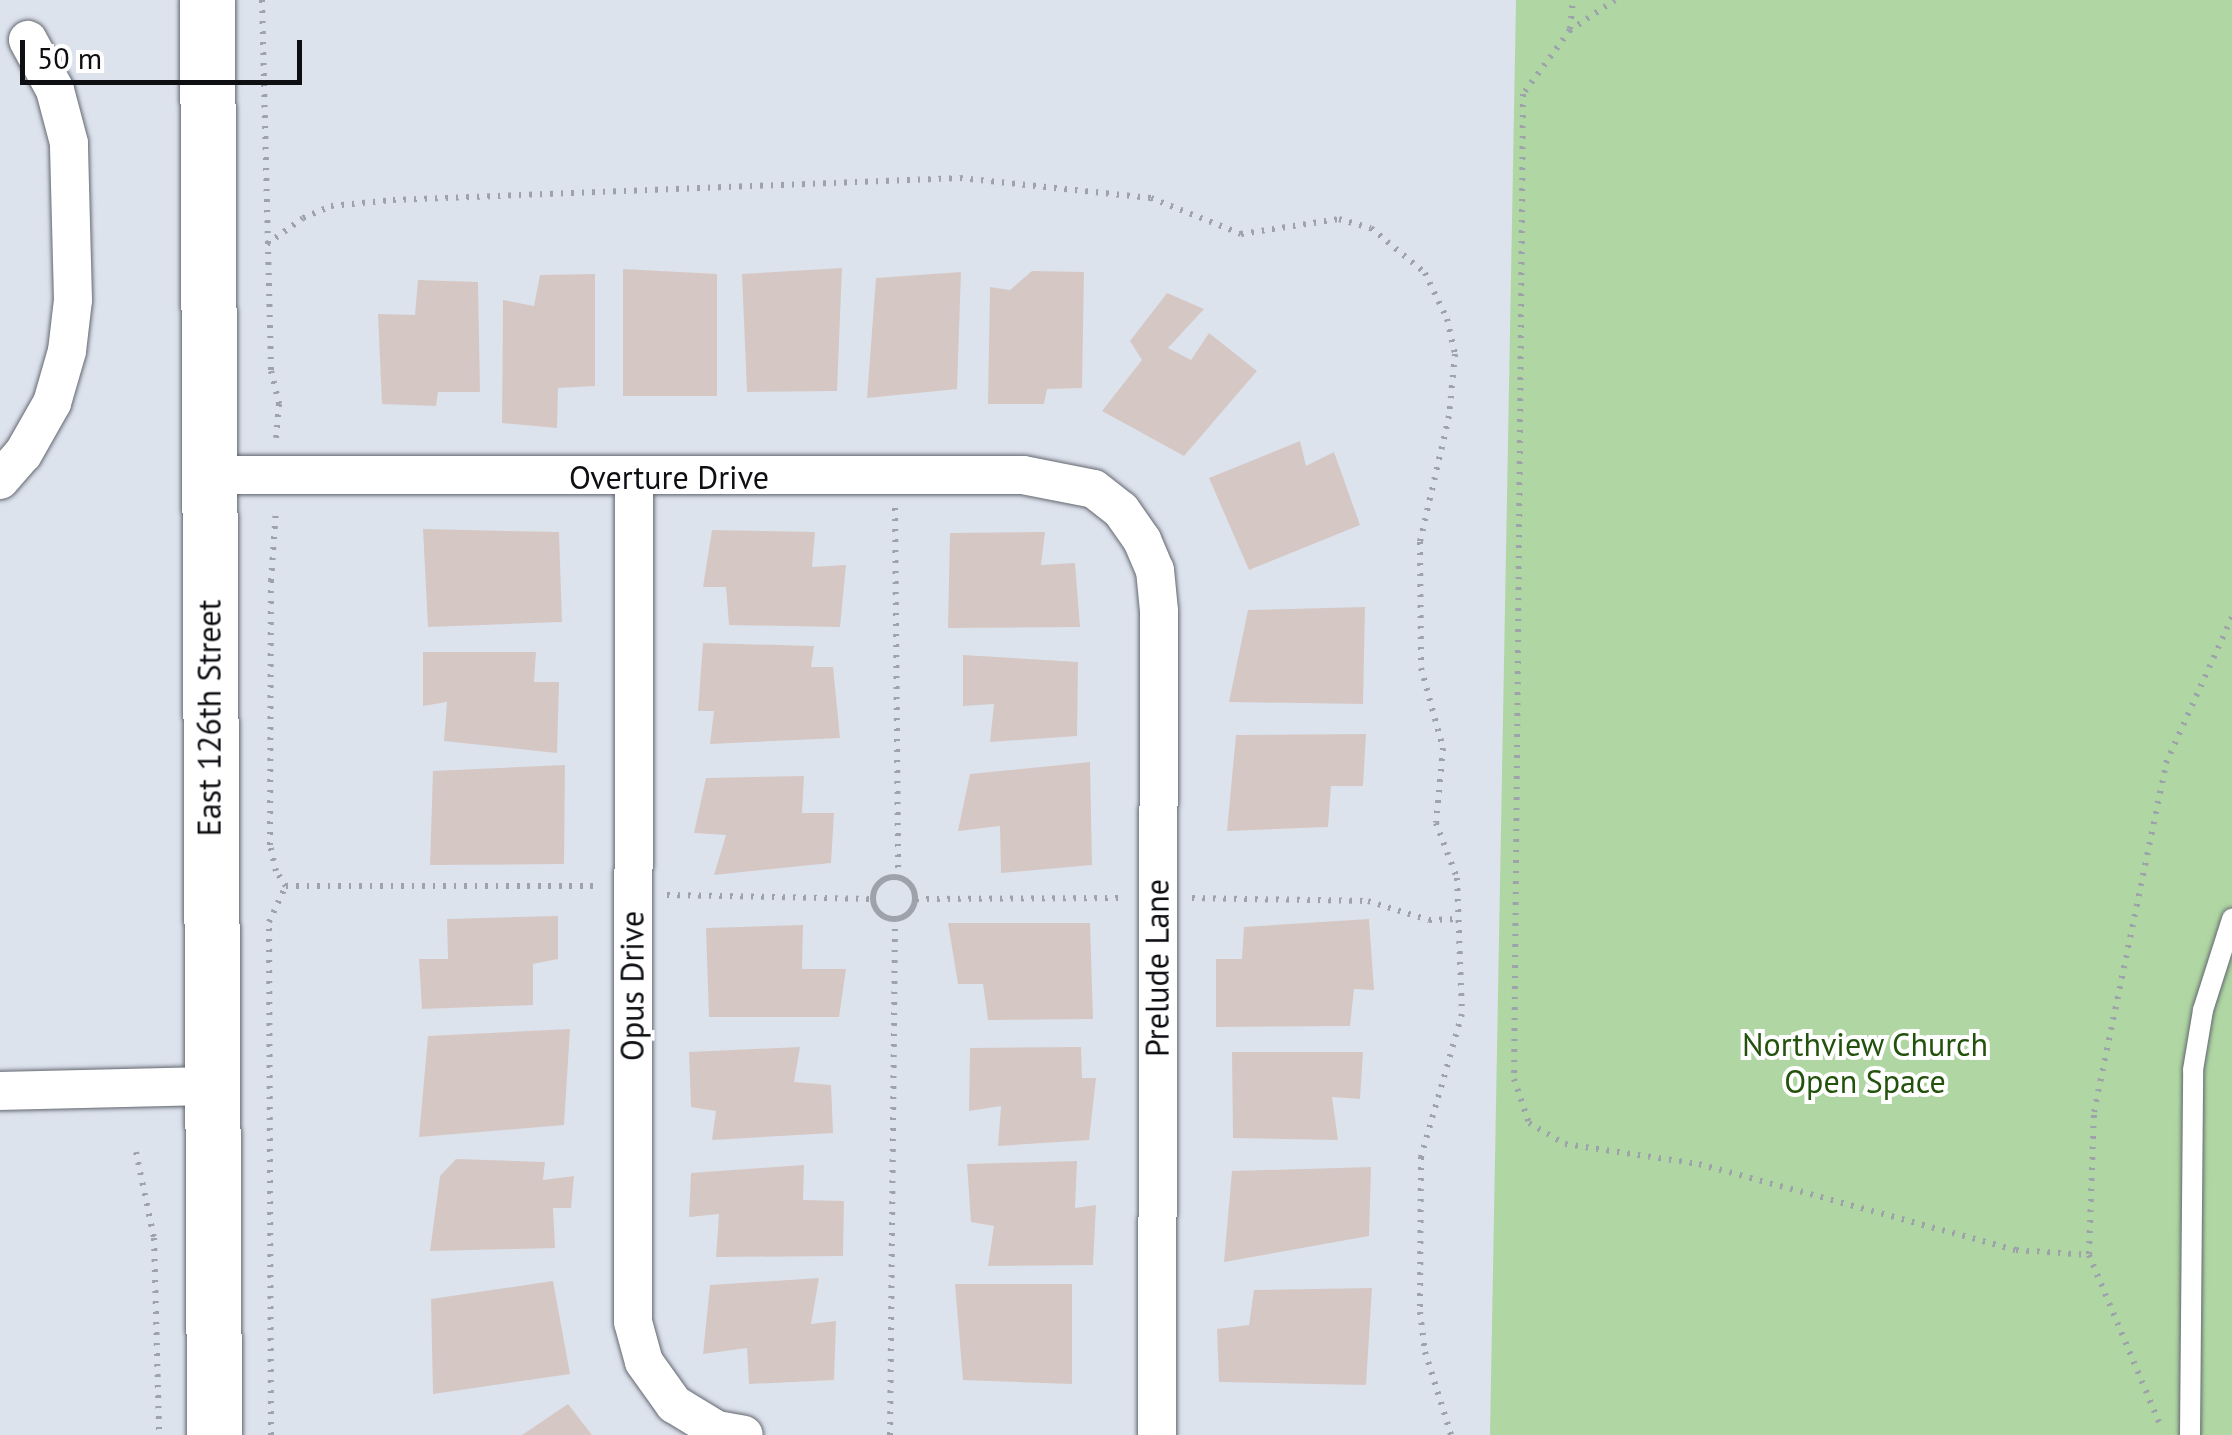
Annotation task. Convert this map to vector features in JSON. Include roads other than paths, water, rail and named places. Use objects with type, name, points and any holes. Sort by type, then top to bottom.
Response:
[{"type":"street","name":"East 126th Street","points":[[208,0],[214,1435]]},
{"type":"street","points":[[0,480],[24,454],[52,403],[66,351],[73,300],[69,143],[55,90],[28,40]]},
{"type":"street","name":"Overture Drive","points":[[208,475],[1050,479],[1094,490],[1121,510]]},
{"type":"street","name":"Opus Drive","points":[[634,478],[633,1322],[644,1362],[674,1404],[717,1430],[744,1435]]},
{"type":"street","name":"Prelude Lane","points":[[1121,510],[1142,540],[1156,570],[1159,611],[1157,1435]]},
{"type":"street","points":[[0,1091],[210,1086]]},
{"type":"lane","points":[[2190,1435],[2193,1070],[2203,1010],[2232,919]]},
{"type":"park label","name":"Northview Church Open Space","points":[[1865,1064]]}]
